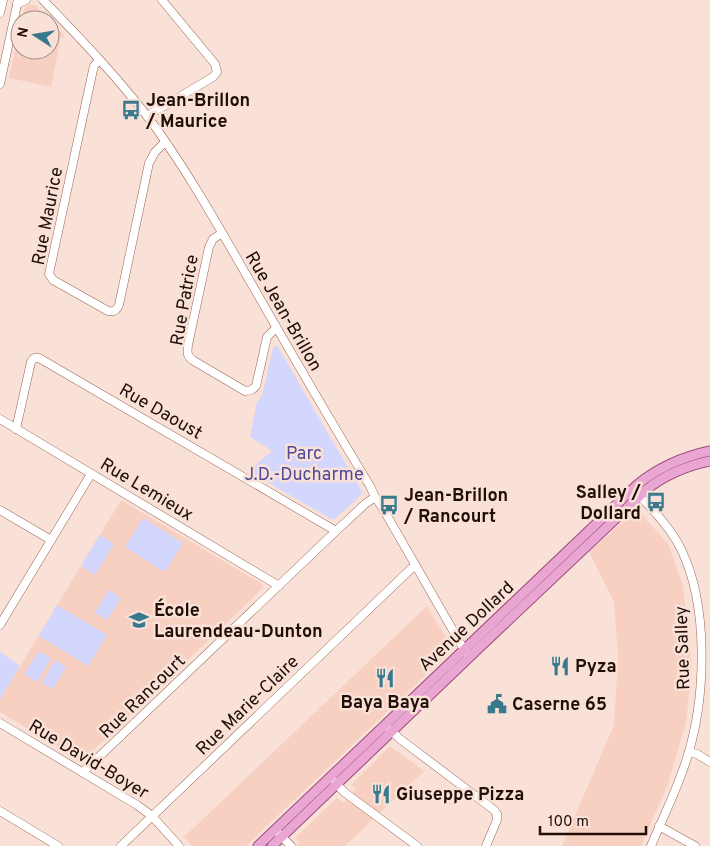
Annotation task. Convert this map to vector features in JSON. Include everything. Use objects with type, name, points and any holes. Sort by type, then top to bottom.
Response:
[{"type":"main road","name":"Avenue Dollard","points":[[258,846],[278,834],[636,492],[653,473],[668,464],[710,451]]},
{"type":"main road","name":"Avenue Dollard","points":[[636,492],[685,467],[710,461]]},
{"type":"main road","name":"Avenue Dollard","points":[[272,846],[278,834]]},
{"type":"street","points":[[0,13],[3,0]]},
{"type":"street","points":[[0,84],[17,2],[26,0]]},
{"type":"street","name":"Rue Jean-Brillon","points":[[43,0],[99,60],[146,116],[189,177],[467,653]]},
{"type":"street","points":[[146,116],[213,77],[217,72],[215,64],[162,0]]},
{"type":"street","name":"Rue Maurice","points":[[99,60],[93,70],[49,274],[52,280],[108,311],[113,312],[117,310],[150,163],[155,152],[165,142]]},
{"type":"street","name":"Rue Patrice","points":[[222,233],[212,241],[209,248],[188,345],[188,355],[194,361],[245,390],[253,390],[258,381],[267,338],[276,328]]},
{"type":"street","name":"Rue Daoust","points":[[16,429],[31,362],[34,358],[39,358],[336,531]]},
{"type":"street","name":"Rue Lemieux","points":[[0,419],[279,586]]},
{"type":"street","points":[[0,625],[91,474]]},
{"type":"street","name":"Rue Salley","points":[[636,492],[670,532],[687,564],[698,608],[705,670],[689,752],[681,776],[651,846]]},
{"type":"street","name":"Rue Rancourt","points":[[83,772],[336,531],[365,504],[375,498]]},
{"type":"street","points":[[0,510],[51,540]]},
{"type":"street","name":"Rue Marie-Claire","points":[[121,846],[415,565]]},
{"type":"street","name":"Rue David-Boyer","points":[[0,723],[137,805],[152,816],[179,846]]},
{"type":"street","points":[[389,728],[400,739],[494,810],[497,814],[497,820],[486,846]]},
{"type":"street","points":[[689,752],[697,754],[710,762]]},
{"type":"street","points":[[333,781],[344,792],[417,846]]},
{"type":"street","points":[[0,811],[58,846]]},
{"type":"street","points":[[660,826],[695,846]]},
{"type":"street","points":[[278,834],[291,846]]},
{"type":"shaded area","points":[[29,4],[36,6],[40,10],[24,10]]},
{"type":"shaded area","points":[[60,31],[65,36],[61,37],[60,42]]},
{"type":"shaded area","points":[[13,60],[56,60],[51,87],[9,78]]},
{"type":"shaded area","name":"École Laurendeau-Dunton","points":[[121,500],[262,584],[263,588],[82,761],[0,712],[0,699]]},
{"type":"shaded area","points":[[637,509],[668,544],[683,586],[692,666],[686,722],[668,784],[641,846],[562,846],[614,725],[618,656],[614,602],[589,552]]},
{"type":"shaded area","points":[[427,606],[452,650],[246,846],[192,846],[184,837]]},
{"type":"shaded area","points":[[390,746],[424,771],[345,846],[296,846],[300,842],[295,838],[337,798],[344,803],[356,789],[351,785]]},
{"type":"green space","name":"Parc J.D.-Ducharme","points":[[275,346],[278,347],[362,492],[335,519],[331,519],[248,471],[272,451],[250,437],[257,402],[262,396]]},
{"type":"green space","points":[[143,518],[183,543],[165,572],[125,547]]},
{"type":"green space","points":[[100,535],[114,544],[95,575],[81,566]]},
{"type":"green space","points":[[109,590],[121,598],[107,620],[95,613]]},
{"type":"green space","points":[[57,605],[107,635],[88,666],[39,636]]},
{"type":"green space","points":[[39,651],[51,658],[37,682],[24,674]]},
{"type":"green space","points":[[0,652],[20,666],[0,699]]},
{"type":"green space","points":[[55,660],[66,667],[53,689],[42,683]]},
{"type":"place","name":"Jean-Brillon / Maurice","points":[[131,110]]},
{"type":"place","name":"Salley / Dollard","points":[[656,502]]},
{"type":"place","name":"Jean-Brillon / Rancourt","points":[[389,505]]},
{"type":"place","name":"École Laurendeau-Dunton","points":[[139,620]]},
{"type":"place","name":"Pyza","points":[[560,666]]},
{"type":"place","name":"Baya Baya","points":[[385,678]]},
{"type":"place","name":"Caserne 65","points":[[497,704]]},
{"type":"place","name":"Giuseppe Pizza","points":[[381,794]]}]
